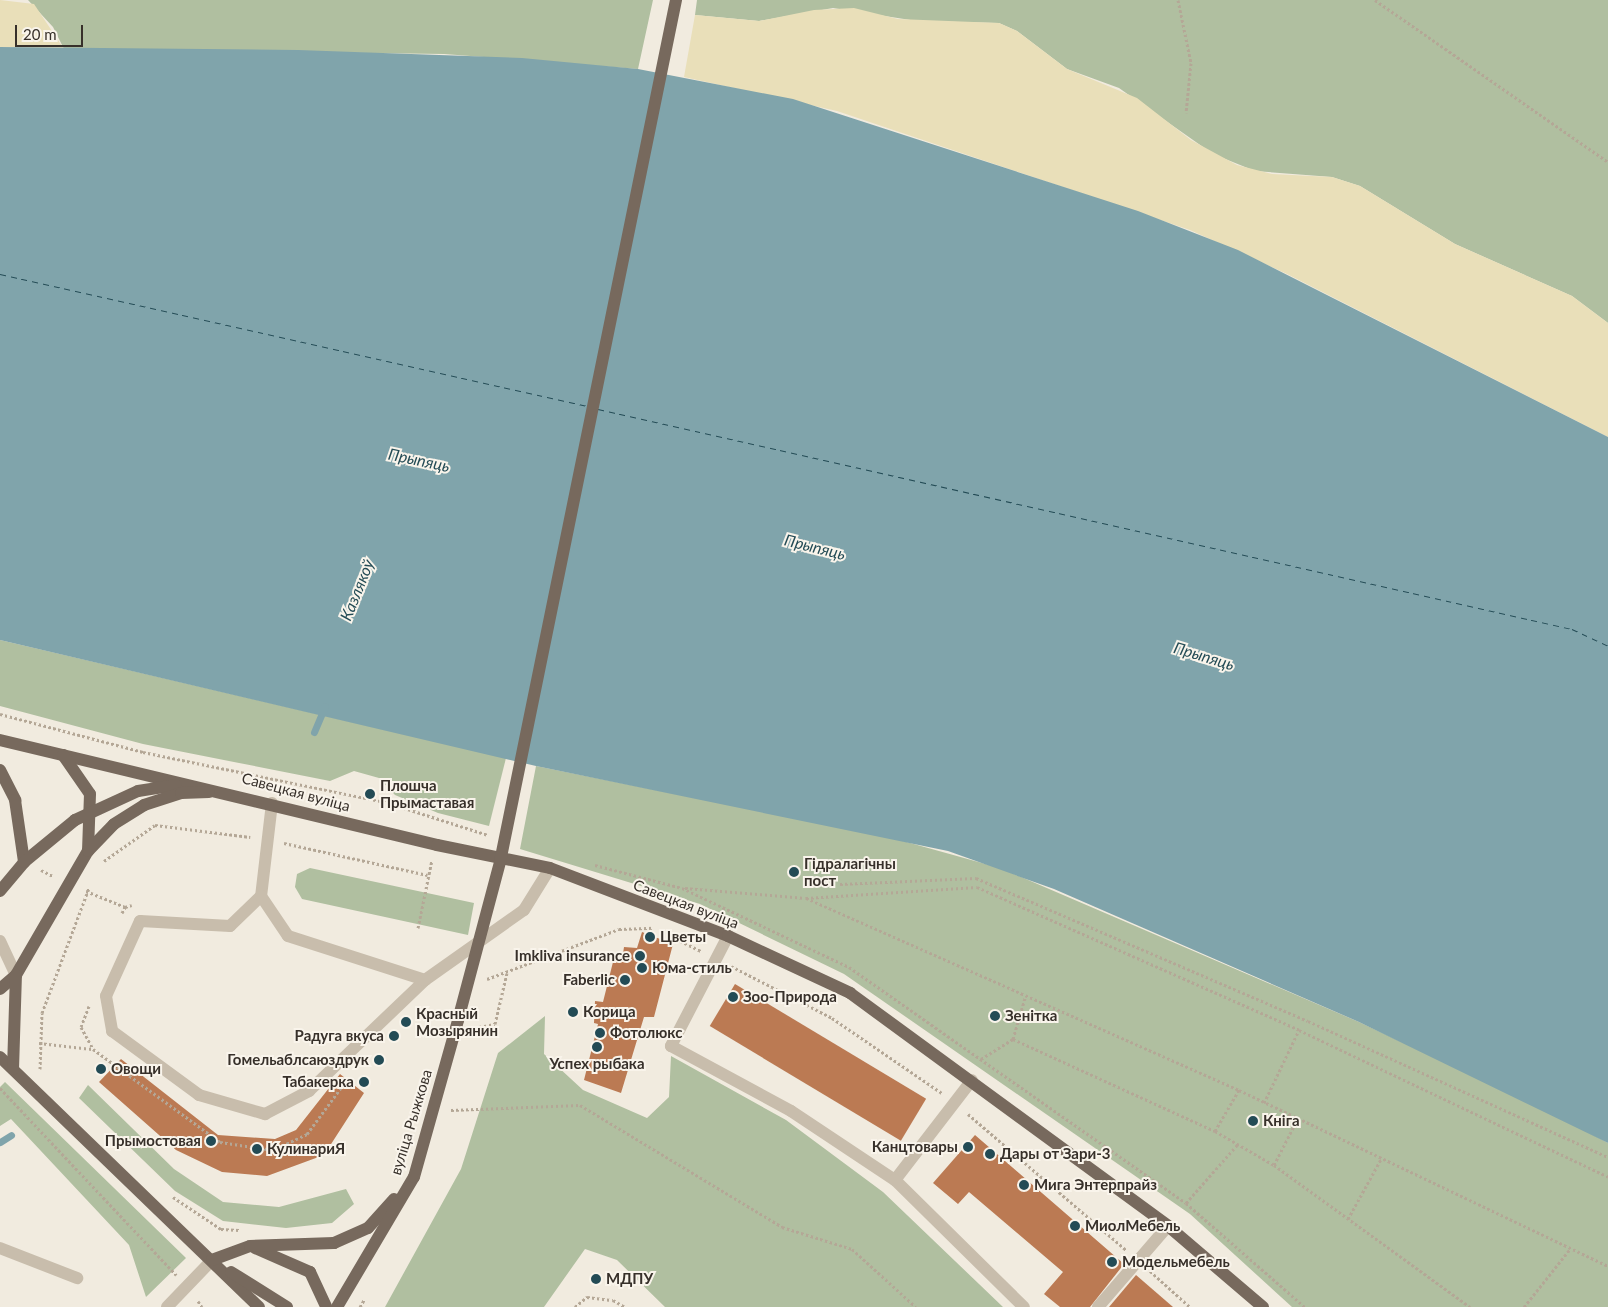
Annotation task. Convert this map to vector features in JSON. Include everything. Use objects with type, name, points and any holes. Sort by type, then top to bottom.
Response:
[{"type":"main road","name":"вуліца Рыжкова","points":[[336,1307],[414,1177],[462,1025],[500,862],[676,0]]},
{"type":"main road","name":"Савецкая вуліца","points":[[0,740],[226,791],[437,845],[550,868],[728,936],[850,993],[972,1080],[1168,1226],[1262,1307]]},
{"type":"main road","points":[[63,755],[90,794],[91,812],[88,851]]},
{"type":"main road","points":[[0,770],[14,800],[24,862]]},
{"type":"main road","points":[[3,887],[24,862],[91,812],[167,784],[226,791]]},
{"type":"main road","points":[[0,989],[16,975],[88,851],[114,824],[144,805],[181,793],[226,791]]},
{"type":"main road","points":[[6,1069],[16,975]]},
{"type":"main road","points":[[0,1057],[6,1069],[212,1260],[259,1307]]},
{"type":"main road","points":[[212,1260],[250,1246],[334,1243],[368,1228],[414,1177]]},
{"type":"main road","points":[[250,1246],[310,1272],[326,1307]]},
{"type":"main road","points":[[212,1260],[287,1307]]},
{"type":"street","points":[[272,804],[261,896],[230,926],[140,921],[106,996],[112,1031],[199,1095],[265,1114],[309,1091],[426,980],[524,910],[550,868]]},
{"type":"street","points":[[261,896],[288,936],[426,980]]},
{"type":"street","points":[[728,936],[719,960],[671,1046],[791,1112],[895,1180],[1024,1307]]},
{"type":"street","points":[[0,941],[16,975]]},
{"type":"street","points":[[895,1180],[972,1080]]},
{"type":"street","points":[[1098,1307],[1168,1226]]},
{"type":"street","points":[[0,1248],[77,1278]]},
{"type":"street","points":[[167,1307],[189,1289],[212,1260]]},
{"type":"path","points":[[1178,0],[1191,63],[1186,113]]},
{"type":"path","points":[[1375,0],[1608,162]]},
{"type":"path","points":[[0,714],[143,752],[389,803],[442,823],[427,875],[418,928]]},
{"type":"path","points":[[99,865],[155,825],[268,840],[427,875]]},
{"type":"path","points":[[840,884],[976,878],[1308,1021],[1608,1157]]},
{"type":"path","points":[[45,1074],[38,1067],[38,1043],[42,1013],[91,882]]},
{"type":"path","points":[[682,888],[806,898],[977,887],[1299,1030],[1608,1177]]},
{"type":"path","points":[[806,898],[1025,998],[1239,1090],[1298,1120],[1608,1266]]},
{"type":"path","points":[[121,916],[125,906]]},
{"type":"path","points":[[462,1025],[495,1024],[507,972],[619,929],[655,928],[832,1018],[954,1102],[1190,1307]]},
{"type":"path","points":[[981,1059],[1013,1039],[1025,998]]},
{"type":"path","points":[[92,999],[82,1027],[93,1049],[220,1142],[273,1150],[307,1134],[346,1079]]},
{"type":"path","points":[[1264,1103],[1299,1030]]},
{"type":"path","points":[[1013,1039],[1215,1131],[1274,1165],[1470,1307]]},
{"type":"path","points":[[38,1043],[93,1049]]},
{"type":"path","points":[[0,1088],[189,1289],[202,1307]]},
{"type":"path","points":[[1215,1131],[1239,1090]]},
{"type":"path","points":[[443,1110],[580,1106],[782,1227],[852,1249],[916,1307]]},
{"type":"path","points":[[1274,1165],[1298,1120]]},
{"type":"path","points":[[1186,1202],[1238,1144]]},
{"type":"path","points":[[1348,1219],[1381,1159]]},
{"type":"path","points":[[166,1191],[221,1229],[248,1231]]},
{"type":"path","points":[[1524,1307],[1571,1248]]},
{"type":"path","points":[[575,1307],[587,1297],[613,1300],[625,1307]]},
{"type":"green space","points":[[28,0],[653,0],[638,69],[444,54],[64,49],[53,27]]},
{"type":"green space","points":[[697,0],[1608,0],[1608,323],[1572,296],[1455,244],[1360,186],[1332,177],[1255,171],[1213,154],[1119,88],[1067,69],[1017,31],[999,23],[917,21],[833,8],[759,21],[695,15]]},
{"type":"green space","points":[[0,640],[506,758],[489,826],[438,813],[395,795],[379,778],[354,771],[330,781],[143,744],[0,706]]},
{"type":"green space","points":[[536,766],[885,836],[1000,868],[1359,1022],[1544,1109],[1608,1143],[1608,1307],[1292,1307],[1190,1214],[844,974],[700,904],[520,849]]},
{"type":"green space","points":[[310,868],[474,903],[468,935],[302,899],[295,887],[297,874]]},
{"type":"green space","points":[[545,1016],[544,1054],[583,1090],[647,1118],[669,1097],[671,1056],[786,1120],[883,1192],[1003,1307],[665,1307],[617,1260],[585,1249],[544,1307],[385,1307],[461,1169],[498,1053]]},
{"type":"green space","points":[[5,1082],[186,1258],[146,1297],[129,1245],[11,1119],[0,1126],[0,1087]]},
{"type":"green space","points":[[88,1085],[174,1169],[223,1202],[279,1207],[346,1189],[354,1204],[332,1223],[286,1228],[223,1221],[175,1191],[79,1098]]},
{"type":"sand","points":[[0,0],[34,4],[64,49],[0,47]]},
{"type":"sand","points":[[854,8],[898,19],[999,23],[1017,31],[1067,69],[1137,98],[1191,140],[1237,165],[1272,174],[1332,177],[1360,186],[1455,244],[1572,296],[1608,323],[1608,437],[1287,274],[1190,230],[837,111],[684,77],[695,15],[759,21],[814,10]]},
{"type":"water","name":"Прыпяць","points":[[0,47],[298,50],[522,58],[638,69],[793,99],[1138,211],[1238,250],[1608,437],[1608,1143],[1359,1022],[1054,889],[948,851],[536,766],[0,640]]},
{"type":"building","points":[[642,932],[673,944],[654,1017],[644,1017],[621,1093],[584,1080],[598,1024],[594,1023],[595,1001],[603,1002],[613,962],[622,960],[624,947],[637,948]]},
{"type":"building","points":[[735,984],[926,1099],[901,1141],[710,1026]]},
{"type":"building","points":[[121,1059],[218,1135],[275,1139],[296,1130],[340,1074],[364,1093],[324,1155],[267,1176],[222,1172],[176,1150],[99,1082]]},
{"type":"building","points":[[975,1135],[1124,1264],[1090,1307],[1060,1307],[1044,1294],[1063,1272],[969,1192],[958,1204],[933,1183]]},
{"type":"building","points":[[1136,1275],[1173,1307],[1109,1307]]},
{"type":"waterway","name":"Казлякоў","points":[[314,732],[325,706]]},
{"type":"waterway","name":"Казлякоў","points":[[0,1142],[11,1135]]},
{"type":"ferry route","points":[[0,274],[587,406]]},
{"type":"ferry route","points":[[598,409],[1572,629],[1608,646]]},
{"type":"place","name":"Плошча Прымаставая","points":[[370,794]]},
{"type":"place","name":"Гідралагічны пост","points":[[794,872]]},
{"type":"place","name":"Цветы","points":[[650,937]]},
{"type":"place","name":"Imkliva insurance","points":[[640,956]]},
{"type":"place","name":"Юма-стиль","points":[[642,968]]},
{"type":"place","name":"Faberlic","points":[[625,980]]},
{"type":"place","name":"Зоо-Природа","points":[[733,997]]},
{"type":"place","name":"Корица","points":[[573,1012]]},
{"type":"place","name":"Зенітка","points":[[995,1016]]},
{"type":"place","name":"Красный Мозырянин","points":[[406,1022]]},
{"type":"place","name":"Фотолюкс","points":[[600,1033]]},
{"type":"place","name":"Радуга вкуса","points":[[394,1036]]},
{"type":"place","name":"Успех рыбака","points":[[597,1047]]},
{"type":"place","name":"Гомельаблсаюздрук","points":[[379,1060]]},
{"type":"place","name":"Овощи","points":[[101,1069]]},
{"type":"place","name":"Табакерка","points":[[364,1082]]},
{"type":"place","name":"Кніга","points":[[1253,1121]]},
{"type":"place","name":"Прымостовая","points":[[211,1141]]},
{"type":"place","name":"Канцтовары","points":[[968,1147]]},
{"type":"place","name":"КулинариЯ","points":[[257,1149]]},
{"type":"place","name":"Дары от Зари-3","points":[[990,1154]]},
{"type":"place","name":"Мига Энтерпрайз","points":[[1024,1185]]},
{"type":"place","name":"МиолМебель","points":[[1075,1226]]},
{"type":"place","name":"Модельмебель","points":[[1112,1262]]},
{"type":"place","name":"МДПУ","points":[[596,1279]]}]
